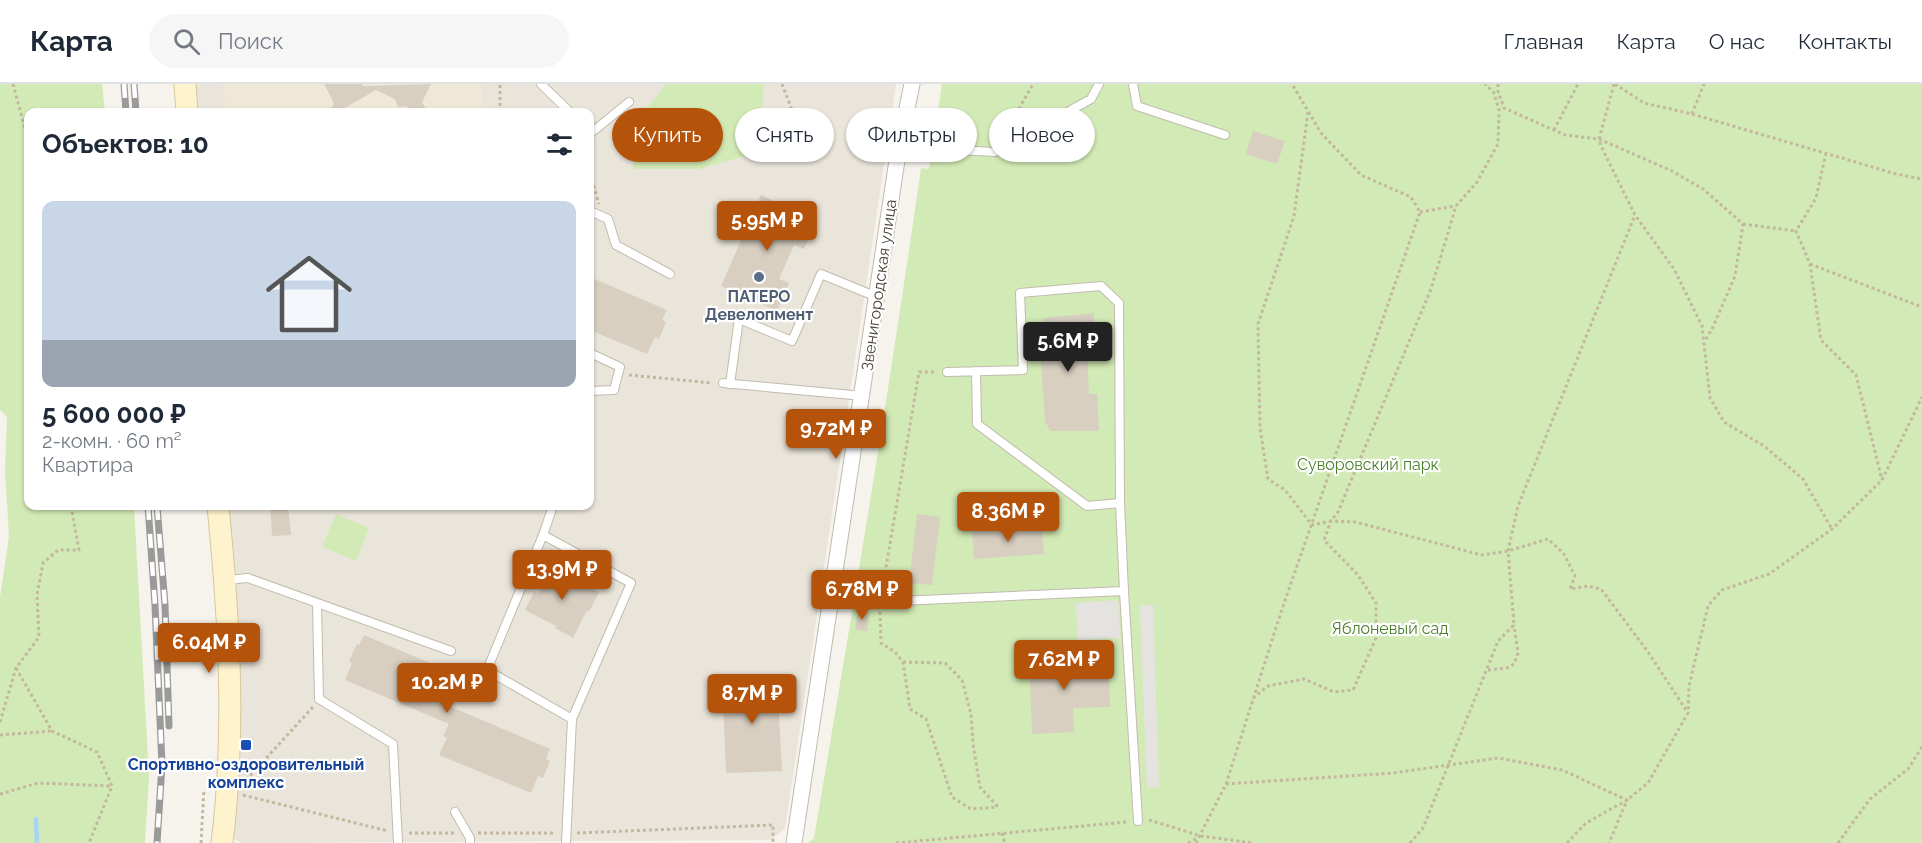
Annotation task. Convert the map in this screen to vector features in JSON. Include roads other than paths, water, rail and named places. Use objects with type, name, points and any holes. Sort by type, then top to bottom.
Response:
[{"type":"street","points":[[185,84],[187,108]]},
{"type":"street","name":"Звенигородская улица","points":[[907,108],[912,84]]},
{"type":"street","name":"Звенигородская улица","points":[[794,843],[896,162]]},
{"type":"street","points":[[218,510],[225,580],[230,740],[222,843]]},
{"type":"lane","points":[[541,84],[566,108]]},
{"type":"lane","points":[[977,151],[994,152],[1091,99],[1099,84]]},
{"type":"lane","points":[[1133,84],[1137,106],[1225,135]]},
{"type":"lane","points":[[594,131],[629,102]]},
{"type":"lane","points":[[594,214],[608,219],[616,245],[670,274]]},
{"type":"lane","points":[[862,396],[727,384],[740,319],[792,341],[821,274],[877,298]]},
{"type":"lane","points":[[947,372],[1023,370],[1020,293],[1101,286],[1119,303],[1120,503],[1138,821]]},
{"type":"lane","points":[[594,356],[620,367],[614,390],[594,391]]},
{"type":"lane","points":[[976,371],[977,424],[1086,506],[1120,503]]},
{"type":"lane","points":[[552,510],[488,670],[572,719]]},
{"type":"lane","points":[[543,536],[631,583],[572,719],[566,843]]},
{"type":"lane","points":[[225,580],[248,578],[451,651]]},
{"type":"lane","points":[[831,604],[1124,591]]},
{"type":"lane","points":[[317,604],[319,699],[393,744],[398,843]]},
{"type":"lane","points":[[455,812],[470,843]]},
{"type":"waterway","points":[[36,819],[37,843]]},
{"type":"railway","points":[[124,84],[126,108]]},
{"type":"railway","points":[[134,84],[136,108]]},
{"type":"railway","points":[[148,510],[162,765],[157,843]]},
{"type":"railway","points":[[157,510],[165,605],[169,726]]},
{"type":"place","name":"ПАТЕРО Девелопмент","points":[[759,277]]},
{"type":"place","name":"Спортивно-оздоровительный комплекс","points":[[246,745]]},
{"type":"park label","name":"Суворовский парк","points":[[1368,464]]},
{"type":"park label","name":"Яблоневый сад","points":[[1390,628]]}]
